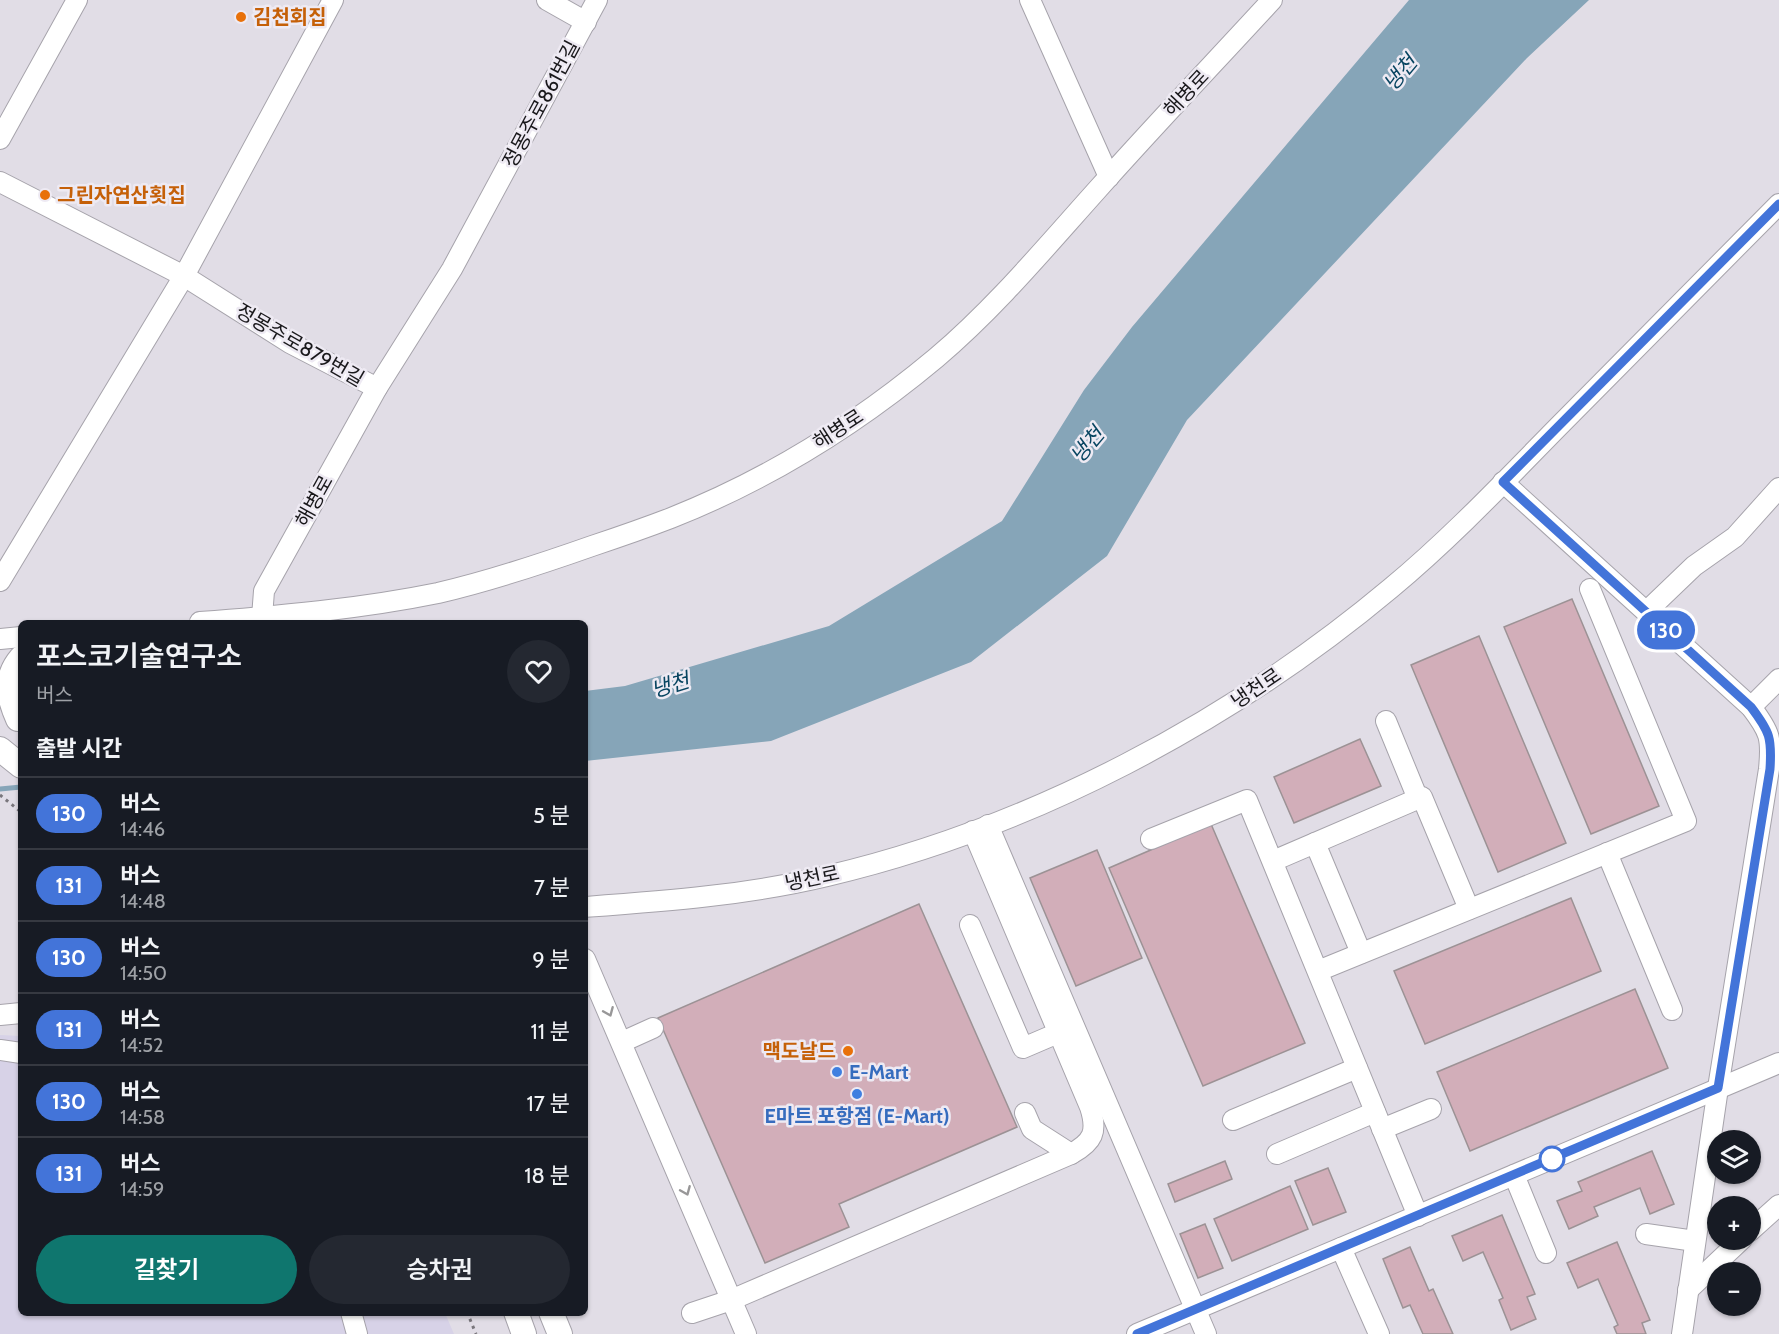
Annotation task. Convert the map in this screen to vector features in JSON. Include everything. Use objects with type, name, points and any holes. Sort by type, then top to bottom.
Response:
[{"type":"main road","points":[[16,665],[8,681],[11,702],[18,716]]},
{"type":"main road","points":[[0,704],[18,718]]},
{"type":"main road","points":[[0,749],[18,764]]},
{"type":"main road","points":[[517,1316],[524,1334]]},
{"type":"main road","points":[[553,1316],[560,1334]]},
{"type":"street","points":[[0,139],[77,0]]},
{"type":"street","points":[[0,581],[184,276],[333,0]]},
{"type":"street","name":"정몽주로861번길","points":[[476,225],[586,22],[547,0]]},
{"type":"street","points":[[586,22],[597,0]]},
{"type":"street","points":[[1030,0],[1108,177]]},
{"type":"street","name":"해병로","points":[[225,620],[400,600],[490,579],[556,559],[671,518],[791,459],[849,423],[936,358],[999,299],[1272,0]]},
{"type":"street","name":"정몽주로879번길","points":[[0,182],[184,276],[290,343],[376,388],[452,269],[476,225]]},
{"type":"street","name":"냉천로","points":[[588,907],[698,897],[786,885],[871,864],[981,828],[1074,789],[1157,748],[1234,703],[1347,624],[1429,555],[1779,204]]},
{"type":"street","name":"해병로","points":[[262,617],[264,591],[376,388]]},
{"type":"street","points":[[1503,482],[1751,707],[1764,725],[1771,743],[1770,769],[1718,1088],[1682,1334]]},
{"type":"street","points":[[1646,612],[1694,566],[1735,537],[1779,488]]},
{"type":"street","points":[[1318,971],[1686,821],[1590,589]]},
{"type":"street","points":[[0,639],[18,637]]},
{"type":"street","points":[[1751,707],[1779,679]]},
{"type":"street","points":[[1386,721],[1418,799]]},
{"type":"street","points":[[1273,861],[1422,797],[1469,909]]},
{"type":"street","points":[[1151,839],[1247,800],[1418,1216]]},
{"type":"street","points":[[692,1313],[731,1300],[1071,1154],[1088,1144],[1095,1127],[1090,1107],[1058,1034],[981,828]]},
{"type":"street","points":[[981,828],[1206,1334]]},
{"type":"street","points":[[1315,843],[1361,953]]},
{"type":"street","points":[[1607,853],[1672,1010]]},
{"type":"street","points":[[970,925],[1023,1048],[1058,1034]]},
{"type":"street","points":[[588,966],[746,1334]]},
{"type":"street","points":[[0,1015],[18,1013]]},
{"type":"street","points":[[622,1042],[653,1028]]},
{"type":"street","points":[[0,1050],[18,1053]]},
{"type":"street","points":[[1137,1334],[1779,1063]]},
{"type":"street","points":[[1233,1120],[1357,1068]]},
{"type":"street","points":[[1277,1154],[1379,1120],[1431,1109]]},
{"type":"street","points":[[1025,1113],[1032,1129],[1071,1154]]},
{"type":"street","points":[[1514,1175],[1546,1253]]},
{"type":"street","points":[[1761,1222],[1779,1205]]},
{"type":"street","points":[[1646,1234],[1695,1241]]},
{"type":"street","points":[[1341,1248],[1379,1334]]},
{"type":"street","points":[[1688,1290],[1731,1250]]},
{"type":"street","points":[[352,1316],[357,1334]]},
{"type":"path","points":[[0,795],[18,810]]},
{"type":"path","points":[[469,1316],[476,1334]]},
{"type":"shaded area","points":[[0,1035],[18,1036],[18,1316],[446,1316],[454,1334],[0,1334]]},
{"type":"water","points":[[1409,0],[1589,0],[1527,58],[1187,420],[1107,556],[971,662],[771,741],[588,761],[588,691],[625,686],[829,626],[1002,521],[1084,390],[1132,327]]},
{"type":"building","points":[[1572,599],[1659,806],[1591,834],[1504,627]]},
{"type":"building","points":[[1479,636],[1566,843],[1498,872],[1411,665]]},
{"type":"building","points":[[1360,739],[1381,786],[1294,823],[1274,777]]},
{"type":"building","points":[[1211,824],[1305,1043],[1203,1086],[1109,868]]},
{"type":"building","points":[[1097,850],[1142,958],[1076,986],[1030,878]]},
{"type":"building","points":[[1571,898],[1601,971],[1425,1044],[1394,971]]},
{"type":"building","name":"E-Mart","points":[[919,904],[1017,1127],[839,1204],[849,1227],[765,1263],[658,1018]]},
{"type":"building","points":[[1635,989],[1668,1068],[1470,1151],[1437,1072]]},
{"type":"building","points":[[1652,1151],[1674,1204],[1650,1214],[1640,1188],[1594,1207],[1598,1216],[1569,1229],[1557,1201],[1582,1191],[1578,1182]]},
{"type":"building","points":[[1225,1161],[1232,1179],[1175,1202],[1168,1184]]},
{"type":"building","points":[[1328,1168],[1346,1212],[1313,1225],[1295,1181]]},
{"type":"building","points":[[1290,1186],[1308,1229],[1232,1261],[1214,1219]]},
{"type":"building","points":[[1502,1215],[1535,1294],[1527,1297],[1536,1319],[1511,1330],[1499,1300],[1503,1298],[1483,1252],[1463,1261],[1452,1236]]},
{"type":"building","points":[[1205,1224],[1223,1268],[1198,1278],[1180,1234]]},
{"type":"building","points":[[1617,1242],[1650,1320],[1642,1323],[1646,1334],[1617,1334],[1614,1327],[1618,1325],[1598,1279],[1578,1288],[1567,1263]]},
{"type":"building","points":[[1410,1247],[1429,1291],[1433,1289],[1453,1334],[1423,1334],[1410,1305],[1403,1308],[1383,1259]]},
{"type":"waterway","name":"냉천","points":[[0,789],[18,787]]},
{"type":"bus line","name":"130","points":[[1137,1334],[1718,1088],[1770,769],[1771,743],[1764,725],[1751,707],[1503,482],[1779,204]]},
{"type":"place","name":"김천회집","points":[[241,17]]},
{"type":"place","name":"그린자연산횟집","points":[[45,195]]},
{"type":"place","name":"맥도날드","points":[[848,1051]]},
{"type":"place","name":"E-Mart","points":[[837,1072]]},
{"type":"place","name":"E마트 포항점 (E-Mart)","points":[[857,1094]]}]
